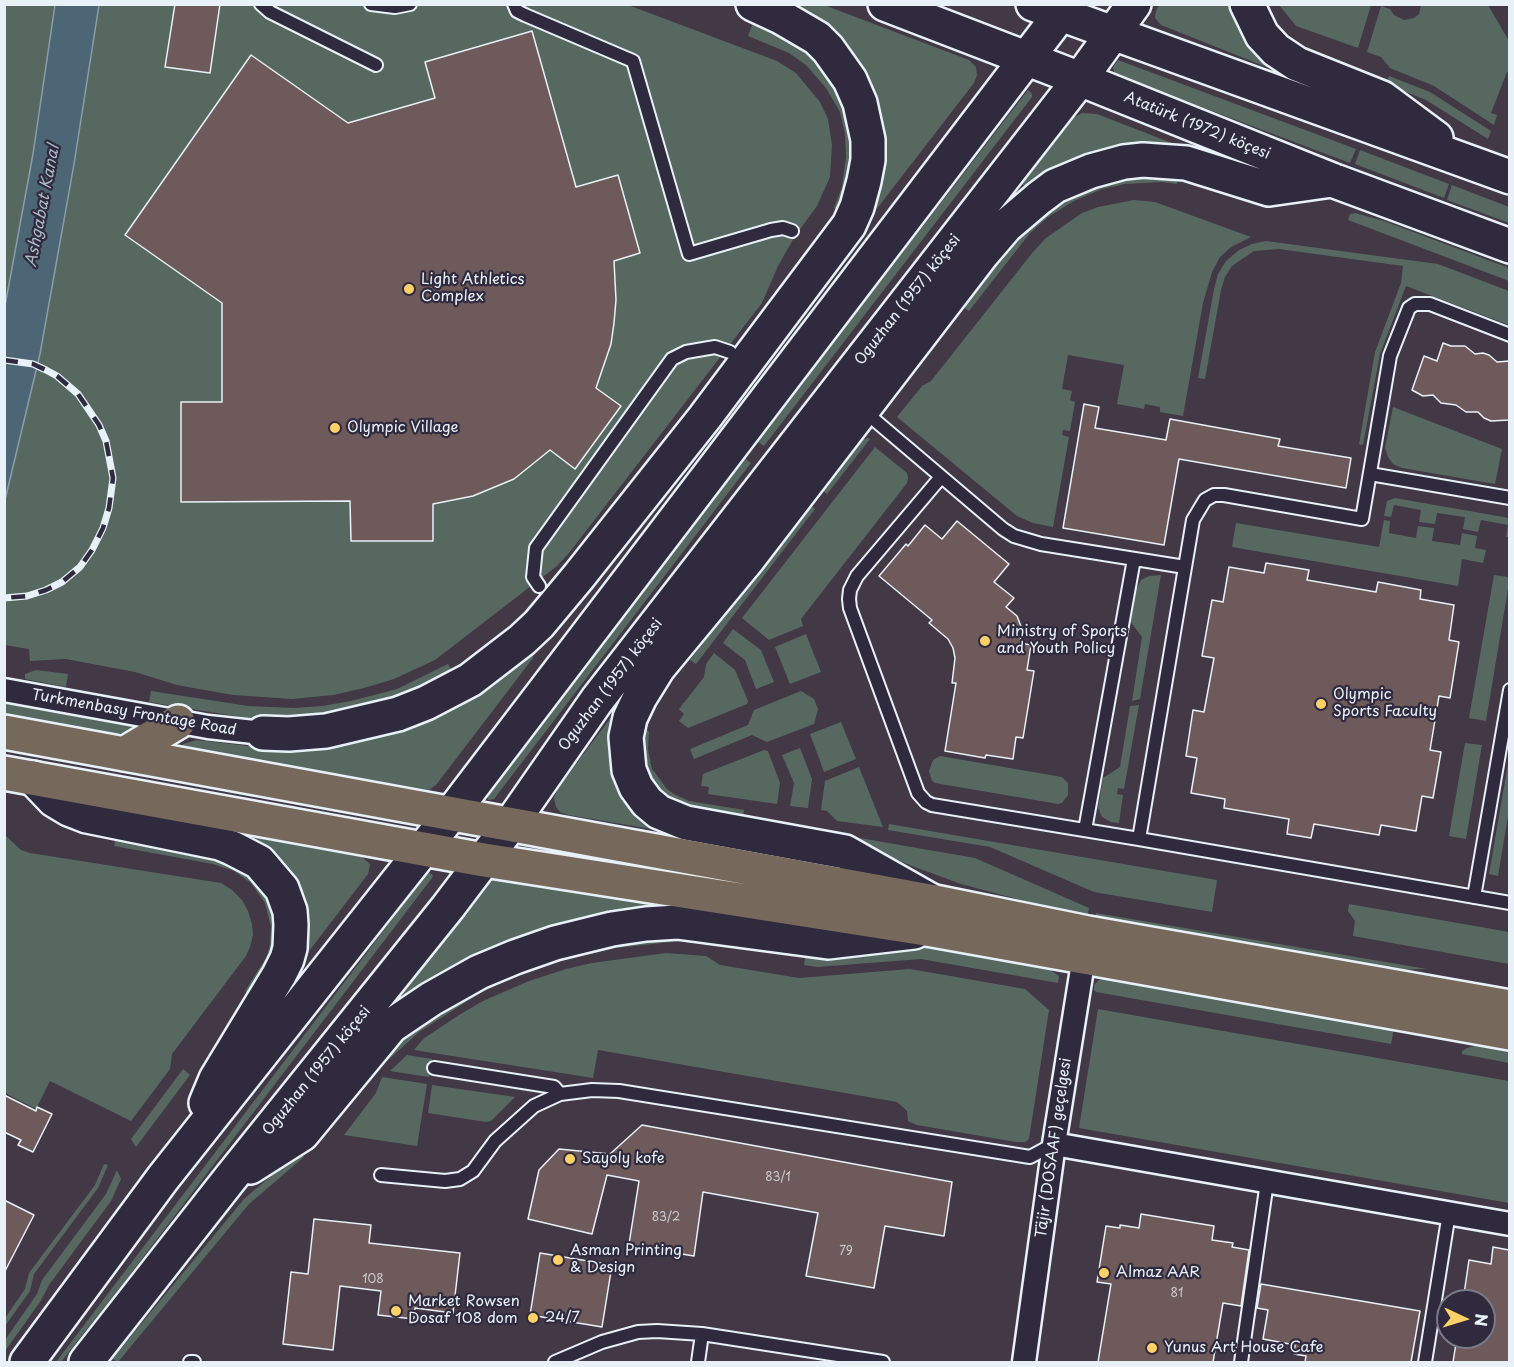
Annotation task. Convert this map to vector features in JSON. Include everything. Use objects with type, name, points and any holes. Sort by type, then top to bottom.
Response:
[{"type":"main road","points":[[263,734],[314,733],[376,721],[426,703],[470,680],[507,653],[538,624],[623,520],[795,299],[849,225],[857,207],[868,160],[868,140],[860,103],[850,80],[828,49],[800,27],[753,4]]},
{"type":"main road","name":"Atatürk (1972) köçesi","points":[[885,4],[1026,60],[1080,78],[1332,180],[1509,246]]},
{"type":"main road","name":"Oguzhan (1957) köçesi","points":[[86,1362],[484,860],[597,700],[1080,78],[1134,4]]},
{"type":"main road","points":[[1246,4],[1262,35],[1283,55],[1304,68],[1382,98],[1464,159]]},
{"type":"main road","points":[[27,1362],[188,1148],[452,814],[1026,60],[1054,8],[1111,34],[1509,177]]},
{"type":"main road","points":[[934,916],[845,852],[686,823],[671,818],[647,802],[636,788],[629,770],[626,737],[630,718],[639,697],[658,668],[748,559],[930,322],[1006,226],[1025,209],[1056,186],[1091,171],[1124,162],[1157,160],[1186,163],[1269,189],[1332,180]]},
{"type":"main road","points":[[766,401],[795,299]]},
{"type":"main road","points":[[863,356],[930,322]]},
{"type":"main road","points":[[748,559],[776,469]]},
{"type":"main road","points":[[623,520],[695,493]]},
{"type":"main road","points":[[124,754],[178,722]]},
{"type":"main road","points":[[13,734],[510,825],[934,916],[1509,1033]]},
{"type":"main road","points":[[16,775],[484,860],[934,916]]},
{"type":"main road","points":[[16,775],[69,809],[87,816],[220,843],[232,848],[259,862],[282,889],[287,899],[291,925],[287,959],[216,1079],[188,1148]]},
{"type":"main road","points":[[228,1180],[303,1134],[392,1026],[441,993],[479,972],[515,957],[583,936],[656,923],[677,922],[828,942],[934,916]]},
{"type":"main road","points":[[1085,945],[1509,1007]]},
{"type":"street","name":"Turkmenbasy Frontage Road","points":[[14,692],[178,722],[263,734]]},
{"type":"street","name":"Täjir (DOSAAF) geçelgesi","points":[[1024,1362],[1054,1144],[1085,945]]},
{"type":"street","points":[[1054,1144],[1509,1224]]},
{"type":"lane","points":[[261,4],[270,12],[376,65]]},
{"type":"lane","points":[[371,4],[395,8],[410,4]]},
{"type":"lane","points":[[514,4],[517,11],[527,10],[633,61],[689,254],[771,230],[783,228],[792,231]]},
{"type":"lane","points":[[1139,839],[1193,520],[1205,500],[1214,495],[1224,495],[1362,519],[1390,356],[1409,308],[1415,304],[1430,304],[1509,335]]},
{"type":"lane","points":[[538,586],[533,577],[536,548],[672,359],[686,352],[715,347],[730,352]]},
{"type":"lane","points":[[863,411],[1014,536],[1041,544],[1185,567]]},
{"type":"lane","points":[[1370,474],[1509,498]]},
{"type":"lane","points":[[941,477],[857,576],[849,598],[850,608],[915,788],[921,798],[932,805],[1509,903]]},
{"type":"lane","points":[[1085,830],[1134,559]]},
{"type":"lane","points":[[1474,897],[1509,690]]},
{"type":"lane","points":[[434,1068],[554,1087],[560,1094]]},
{"type":"lane","points":[[381,1175],[446,1181],[459,1179],[473,1171],[510,1125],[534,1106],[560,1094],[592,1090],[619,1091],[1029,1157],[1054,1144]]},
{"type":"lane","points":[[1241,1362],[1268,1182]]},
{"type":"lane","points":[[1425,1362],[1449,1213]]},
{"type":"lane","points":[[555,1362],[602,1342],[638,1332],[657,1331],[702,1334],[883,1362]]},
{"type":"lane","points":[[698,1362],[702,1334]]},
{"type":"green space","name":"Olympic Village","points":[[4,5],[628,5],[777,61],[796,73],[820,102],[828,119],[832,145],[830,177],[817,206],[795,236],[778,266],[762,303],[569,553],[557,566],[435,660],[394,679],[364,688],[333,695],[292,699],[233,695],[177,685],[135,672],[66,659],[30,661],[29,649],[4,645]]},
{"type":"green space","points":[[789,5],[824,5],[969,60],[976,67],[977,75],[974,83],[872,215],[881,165]]},
{"type":"green space","points":[[1159,5],[1231,5],[1279,72],[1161,25],[1155,18]]},
{"type":"green space","points":[[1279,5],[1371,5],[1358,48],[1296,26]]},
{"type":"green space","points":[[1421,5],[1488,5],[1509,41],[1509,72],[1507,72],[1491,113],[1497,115],[1494,125],[1434,86],[1390,68],[1381,57],[1367,52],[1381,6],[1390,9],[1394,15],[1404,20],[1414,18],[1419,14]]},
{"type":"green space","points":[[754,20],[798,42],[826,68],[850,116],[854,163],[839,211],[834,208],[842,187],[846,157],[845,134],[840,112],[826,88],[806,65],[789,53],[748,36]]},
{"type":"green space","points":[[1118,60],[1356,149],[1350,163],[1117,75],[1113,67]]},
{"type":"green space","points":[[1389,76],[1430,92],[1491,131],[1488,139],[1426,100],[1386,84]]},
{"type":"green space","points":[[1028,90],[1032,97],[764,446],[757,441]]},
{"type":"green space","points":[[1082,113],[1097,114],[1177,145],[1179,151],[1026,187],[1022,184],[1073,118]]},
{"type":"green space","points":[[1360,150],[1449,184],[1444,198],[1355,164]]},
{"type":"green space","points":[[1139,175],[1177,177],[1177,184],[1162,182],[1125,184],[1102,189],[1074,201],[1048,217],[1030,233],[969,311],[963,307],[1015,238],[1044,211],[1083,188]]},
{"type":"green space","points":[[1452,185],[1509,207],[1509,223],[1447,200]]},
{"type":"green space","points":[[1134,200],[1155,202],[1251,237],[1231,247],[1220,257],[1212,272],[1203,303],[1183,416],[1160,412],[1160,407],[1145,404],[1144,409],[1117,404],[1124,365],[1068,355],[1062,389],[1072,391],[1070,400],[1075,402],[1070,431],[1063,430],[1062,435],[1069,437],[1053,527],[1033,523],[1017,516],[897,417],[922,386],[931,381],[1046,238],[1082,213],[1098,207]]},
{"type":"green space","points":[[1355,213],[1384,221],[1509,268],[1509,281],[1348,220],[1350,214]]},
{"type":"green space","points":[[1266,241],[1438,264],[1509,291],[1509,325],[1406,286],[1380,354],[1363,445],[1359,444],[1375,352],[1401,283],[1403,266],[1279,249],[1254,251],[1232,266],[1225,277],[1205,379],[1198,378],[1218,274],[1226,261],[1239,250]]},
{"type":"green space","points":[[1393,407],[1502,449],[1495,484],[1402,468],[1393,464],[1385,448]]},
{"type":"green space","points":[[870,439],[827,494],[821,489],[859,441]]},
{"type":"green space","points":[[875,447],[907,473],[907,483],[801,619],[803,626],[769,640],[742,618]]},
{"type":"green space","points":[[744,458],[751,463],[494,799],[488,800],[487,794]]},
{"type":"green space","points":[[1395,498],[1509,518],[1509,537],[1506,537],[1508,525],[1481,520],[1478,532],[1463,529],[1465,517],[1437,513],[1435,524],[1419,522],[1421,510],[1394,505],[1391,517],[1384,516],[1387,501]]},
{"type":"green space","points":[[810,505],[815,509],[696,664],[690,660]]},
{"type":"green space","points":[[1384,520],[1390,521],[1389,533],[1416,538],[1418,526],[1434,528],[1432,541],[1460,545],[1462,533],[1477,536],[1475,548],[1486,550],[1483,563],[1462,559],[1458,586],[1232,547],[1236,523],[1379,547]]},
{"type":"green space","points":[[1161,575],[1140,699],[1132,701],[1142,637],[1130,621],[1134,594],[1141,580],[1149,576]]},
{"type":"green space","points":[[1494,575],[1509,577],[1509,583],[1486,721],[1469,718]]},
{"type":"green space","points":[[733,629],[761,650],[774,682],[756,689],[745,660],[723,643]]},
{"type":"green space","points":[[806,634],[821,672],[790,684],[775,647]]},
{"type":"green space","points":[[531,653],[533,658],[436,785],[429,790],[182,747],[183,744],[197,740],[265,748],[498,679]]},
{"type":"green space","points":[[714,653],[735,670],[748,701],[747,704],[688,728],[679,721],[684,714],[679,709],[704,677],[706,664]]},
{"type":"green space","points":[[448,664],[452,671],[400,699],[323,717],[276,720],[247,718],[149,702],[151,691],[248,706],[295,708],[322,706],[397,689]]},
{"type":"green space","points":[[36,670],[68,674],[66,687],[25,679],[25,674]]},
{"type":"green space","points":[[801,691],[814,699],[818,709],[814,724],[767,742],[752,735],[694,759],[690,749],[748,725],[754,710]]},
{"type":"green space","points":[[4,703],[139,726],[124,733],[114,734],[5,715]]},
{"type":"green space","points":[[1139,705],[1124,789],[1118,788],[1117,794],[1123,795],[1119,823],[1111,822],[1102,817],[1098,808],[1103,778],[1120,767],[1130,706]]},
{"type":"green space","points":[[618,708],[670,832],[568,815],[560,812],[556,807],[554,798],[558,788]]},
{"type":"green space","points":[[841,722],[856,759],[824,772],[810,734]]},
{"type":"green space","points":[[643,725],[649,732],[648,750],[652,769],[667,789],[689,801],[744,810],[743,817],[687,808],[662,795],[650,780],[642,762]]},
{"type":"green space","points":[[1465,743],[1482,745],[1466,839],[1449,836]]},
{"type":"green space","points":[[800,748],[812,779],[808,808],[790,806],[794,783],[782,755]]},
{"type":"green space","points":[[764,750],[768,751],[780,783],[777,804],[708,794],[709,787],[701,786],[703,774]]},
{"type":"green space","points":[[940,756],[1062,777],[1068,783],[1068,795],[1062,803],[1058,804],[935,783],[929,771],[933,760]]},
{"type":"green space","points":[[1509,758],[1509,810],[1498,876],[1489,874]]},
{"type":"green space","points":[[859,767],[883,827],[837,821],[827,811],[821,810],[825,781]]},
{"type":"green space","points":[[889,824],[1217,880],[1212,912],[1094,892],[990,847],[888,830]]},
{"type":"green space","points":[[5,835],[21,850],[30,853],[221,883],[242,900],[248,911],[253,935],[246,956],[172,1054],[170,1069],[131,1121],[50,1081],[36,1109],[5,1093]]},
{"type":"green space","points":[[116,837],[215,854],[264,883],[281,937],[253,996],[245,991],[266,958],[270,945],[271,927],[265,903],[251,883],[234,871],[213,864],[114,846]]},
{"type":"green space","points":[[253,837],[362,857],[370,864],[368,874],[303,959],[251,840]]},
{"type":"green space","points":[[854,837],[975,858],[1089,908],[1088,914],[1086,917],[1066,916],[1032,903],[961,884],[853,841]]},
{"type":"green space","points":[[428,872],[433,875],[432,878],[125,1281],[61,1362],[56,1362]]},
{"type":"green space","points":[[490,880],[663,903],[660,907],[569,921],[510,939],[458,963],[404,996],[401,993],[482,887]]},
{"type":"green space","points":[[1349,904],[1509,932],[1509,964],[1353,936],[1355,921],[1348,911]]},
{"type":"green space","points":[[1096,913],[1427,969],[1395,970],[1095,920]]},
{"type":"green space","points":[[665,935],[729,940],[727,947],[680,941],[616,948],[563,960],[525,972],[480,993],[419,1032],[364,1082],[401,1038],[454,1000],[561,953]]},
{"type":"green space","points":[[924,947],[1049,969],[1059,976],[1058,983],[921,959],[817,967],[804,965],[806,953],[814,955]]},
{"type":"green space","points":[[666,953],[706,956],[720,965],[799,978],[910,969],[1025,989],[1049,1010],[1029,1139],[1025,1142],[1016,1142],[917,1125],[908,1121],[907,1111],[897,1102],[598,1050],[593,1078],[414,1050],[423,1039],[459,1015],[483,1001],[529,981],[592,963]]},
{"type":"green space","points":[[1106,978],[1394,1028],[1391,1044],[1096,992],[1094,985]]},
{"type":"green space","points":[[1098,1009],[1509,1081],[1509,1203],[1079,1128]]},
{"type":"green space","points":[[1478,1045],[1509,1047],[1509,1063],[1462,1054],[1462,1051],[1467,1048]]},
{"type":"green space","points":[[407,1055],[432,1059],[429,1077],[390,1071]]},
{"type":"green space","points":[[183,1069],[190,1075],[136,1147],[131,1139]]},
{"type":"green space","points":[[382,1077],[427,1084],[417,1146],[344,1135],[376,1093]]},
{"type":"green space","points":[[432,1085],[515,1097],[491,1121],[486,1122],[428,1113]]},
{"type":"green space","points":[[299,1152],[304,1157],[249,1204],[118,1362],[112,1359],[244,1199]]},
{"type":"green space","points":[[104,1164],[108,1165],[98,1188],[34,1274],[30,1291],[5,1326],[5,1318],[25,1289],[29,1273],[95,1185]]},
{"type":"green space","points":[[117,1170],[121,1179],[111,1201],[49,1285],[40,1302],[5,1351],[5,1340],[37,1294],[42,1280],[106,1194]]},
{"type":"water","name":"Ashgabat Kanal","points":[[55,5],[99,5],[74,164],[40,354],[5,500],[5,306],[33,154]]},
{"type":"building","points":[[175,4],[220,4],[210,73],[165,67]]},
{"type":"building","name":"Light Athletics Complex","points":[[532,31],[576,187],[618,175],[640,253],[614,261],[616,300],[614,323],[611,344],[596,388],[621,406],[575,469],[550,450],[514,479],[473,496],[433,504],[433,541],[351,541],[350,501],[181,502],[181,402],[222,402],[222,303],[125,235],[251,55],[348,123],[435,98],[425,62]]},
{"type":"building","points":[[1443,343],[1451,346],[1465,346],[1475,354],[1489,355],[1497,362],[1509,361],[1509,420],[1491,421],[1478,412],[1466,412],[1456,405],[1441,403],[1433,395],[1423,396],[1412,390],[1424,356],[1437,361]]},
{"type":"building","points":[[1084,404],[1099,407],[1095,428],[1166,440],[1170,419],[1280,439],[1278,446],[1351,458],[1346,488],[1179,459],[1164,545],[1063,528]]},
{"type":"building","name":"Ministry of Sports and Youth Policy","points":[[957,521],[1009,564],[994,582],[1014,598],[1006,607],[1017,616],[1022,629],[1020,643],[1031,645],[1027,670],[1034,671],[1023,738],[1016,737],[1013,759],[986,755],[985,758],[945,751],[956,683],[952,683],[955,658],[953,648],[948,639],[929,623],[932,620],[879,576],[925,525],[942,539]]},
{"type":"building","name":"Olympic Sports Faculty","points":[[1266,563],[1309,570],[1307,580],[1376,592],[1378,582],[1421,590],[1420,599],[1454,605],[1449,640],[1459,642],[1450,698],[1439,696],[1430,750],[1441,752],[1433,798],[1422,796],[1416,831],[1381,825],[1379,835],[1314,824],[1311,838],[1287,834],[1289,819],[1224,808],[1225,799],[1191,793],[1197,758],[1186,756],[1193,710],[1204,712],[1214,658],[1202,656],[1212,600],[1223,602],[1229,567],[1264,573]]},
{"type":"building","points":[[4,1095],[36,1111],[37,1107],[52,1114],[33,1152],[18,1145],[21,1140],[4,1132]]},
{"type":"building","points":[[642,1125],[952,1182],[944,1236],[885,1226],[874,1288],[806,1276],[818,1213],[703,1192],[694,1256],[651,1249],[629,1244],[639,1181],[607,1175],[592,1234],[528,1219],[539,1170],[559,1149],[610,1154]]},
{"type":"building","points":[[4,1200],[34,1215],[4,1273]]},
{"type":"building","points":[[1141,1214],[1214,1226],[1212,1240],[1233,1243],[1232,1247],[1249,1250],[1241,1306],[1223,1303],[1213,1362],[1098,1362],[1111,1284],[1097,1282],[1106,1226],[1120,1228],[1120,1225],[1139,1228]]},
{"type":"building","points":[[314,1219],[371,1225],[369,1243],[460,1253],[453,1313],[415,1308],[414,1319],[378,1315],[381,1291],[340,1286],[333,1350],[283,1344],[291,1272],[308,1274]]},
{"type":"building","points":[[1493,1247],[1509,1250],[1509,1362],[1453,1362],[1455,1349],[1496,1349],[1496,1289],[1465,1289],[1469,1260],[1491,1264]]},
{"type":"building","points":[[540,1253],[612,1265],[602,1327],[530,1315]]},
{"type":"building","points":[[1261,1284],[1420,1311],[1411,1362],[1305,1362],[1306,1356],[1294,1354],[1295,1345],[1263,1339],[1268,1310],[1257,1308]]},
{"type":"railway","points":[[4,360],[33,364],[57,376],[78,394],[99,425],[106,441],[113,478],[109,508],[103,528],[80,567],[62,582],[46,590],[27,596],[4,598]]},
{"type":"place","name":"Light Athletics Complex","points":[[409,289]]},
{"type":"place","name":"Olympic Village","points":[[335,428]]},
{"type":"place","name":"Ministry of Sports and Youth Policy","points":[[985,641]]},
{"type":"place","name":"Olympic Sports Faculty","points":[[1321,704]]},
{"type":"place","name":"Sayoly kofe","points":[[570,1159]]},
{"type":"place","name":"Asman Printing & Design","points":[[558,1260]]},
{"type":"place","name":"Almaz AAR","points":[[1104,1273]]},
{"type":"place","name":"Market Rowsen Dosaf 108 dom","points":[[396,1311]]},
{"type":"place","name":"24/7","points":[[533,1318]]},
{"type":"place","name":"Yunus Art House Cafe","points":[[1152,1348]]}]
